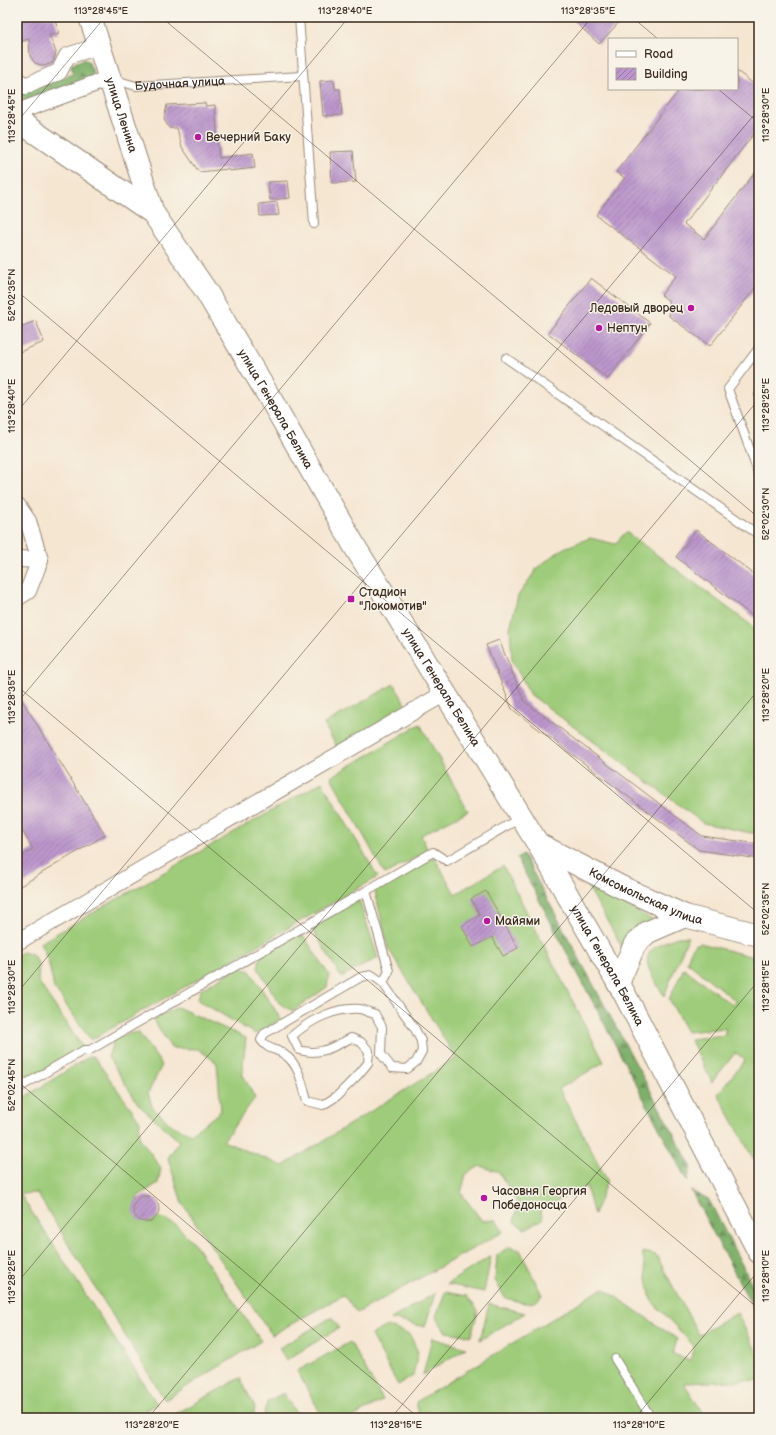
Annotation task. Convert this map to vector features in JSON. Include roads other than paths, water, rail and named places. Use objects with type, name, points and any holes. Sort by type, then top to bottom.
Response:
[{"type":"main road","name":"улица Ленина","points":[[90,17],[153,213]]},
{"type":"main road","name":"улица Генерала Белика","points":[[17,120],[153,213],[206,291],[274,405],[355,547],[538,844],[618,984],[759,1252]]},
{"type":"main road","name":"Комсомольская улица","points":[[538,844],[621,887],[685,916],[759,935]]},
{"type":"main road","points":[[618,984],[635,944],[648,932],[685,916]]},
{"type":"street","points":[[17,80],[25,86],[59,72],[67,56],[99,46]]},
{"type":"street","points":[[17,112],[110,78]]},
{"type":"street","points":[[17,506],[28,521],[40,560],[28,591],[17,598]]},
{"type":"street","points":[[17,559],[40,560]]},
{"type":"street","points":[[17,942],[445,692]]},
{"type":"lane","points":[[299,17],[302,76],[314,224]]},
{"type":"lane","name":"Будочная улица","points":[[110,78],[136,86],[302,76]]},
{"type":"lane","points":[[759,348],[728,389],[759,476]]},
{"type":"lane","points":[[506,358],[759,535]]},
{"type":"lane","points":[[17,1089],[84,1050],[90,1050],[433,852],[447,861],[521,817]]},
{"type":"lane","points":[[366,891],[388,971],[382,983]]},
{"type":"lane","points":[[372,975],[382,983],[415,1029],[421,1041],[422,1051],[416,1062],[407,1069],[392,1068],[382,1054],[382,1027],[375,1014],[361,1010],[345,1009],[322,1016],[303,1027],[292,1036],[298,1050],[308,1053],[327,1050],[351,1038],[361,1042],[369,1051],[368,1063],[337,1096],[323,1105],[307,1101],[304,1088],[294,1064],[285,1054],[265,1046],[261,1040],[264,1034],[361,977],[372,975]]},
{"type":"lane","points":[[614,1359],[651,1418]]},
{"type":"place","name":"Вечерний Баку","points":[[198,137]]},
{"type":"place","name":"Ледовый дворец","points":[[691,308]]},
{"type":"place","name":"Нептун","points":[[599,328]]},
{"type":"place","name":"Стадион \"Локомотив\"","points":[[351,599]]},
{"type":"place","name":"Майями","points":[[487,921]]},
{"type":"place","name":"Часовня Георгия Победоносца","points":[[484,1198]]}]
